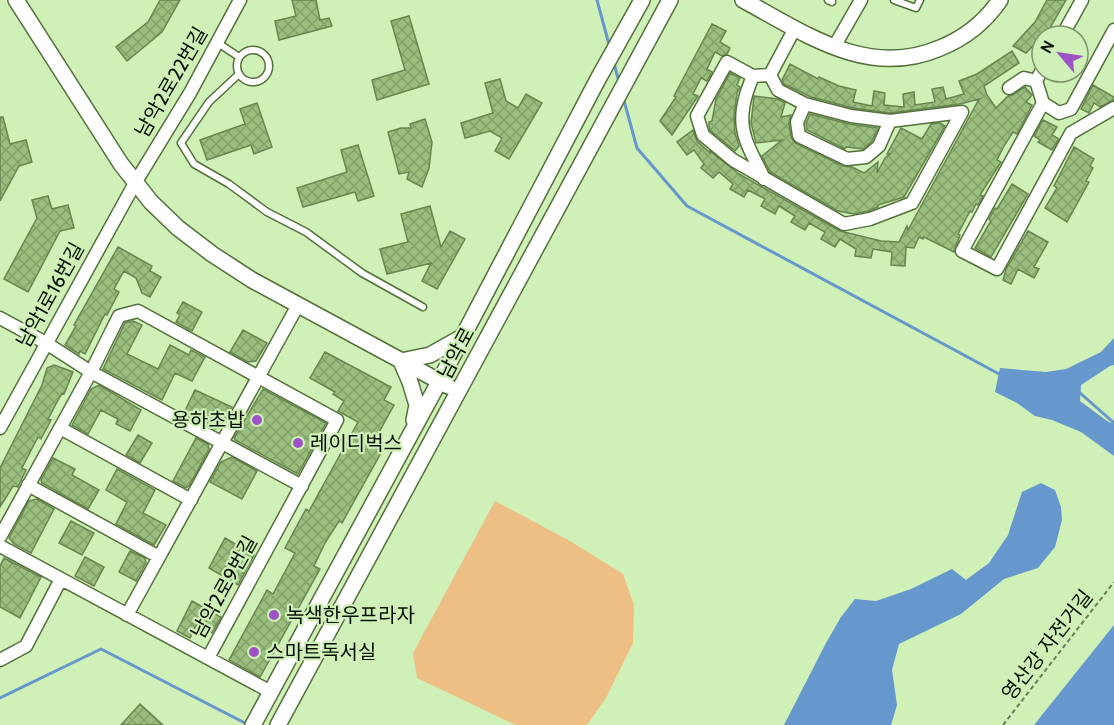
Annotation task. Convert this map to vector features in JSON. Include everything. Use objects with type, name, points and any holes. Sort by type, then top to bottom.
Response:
[{"type":"street","points":[[16,0],[92,121],[135,183],[164,214],[194,240],[252,280],[459,392]]},
{"type":"street","name":"남악2로22번길","points":[[135,183],[190,93],[240,0]]},
{"type":"street","name":"남악로","points":[[253,725],[642,0]]},
{"type":"street","name":"남악로","points":[[278,725],[670,0]]},
{"type":"street","points":[[743,0],[834,47],[854,55],[874,58],[911,58],[927,54],[968,34],[983,21],[1000,0]]},
{"type":"street","points":[[834,47],[861,0]]},
{"type":"street","points":[[1069,24],[1082,0]]},
{"type":"street","points":[[770,75],[795,28]]},
{"type":"street","points":[[1071,133],[1065,111],[1114,30]]},
{"type":"street","points":[[727,62],[753,76],[770,75],[778,90],[804,104],[851,116],[890,121],[962,112],[912,203],[870,219],[844,224],[733,160],[703,135],[697,116],[727,62]]},
{"type":"street","points":[[753,76],[746,92],[742,113],[746,140],[764,179]]},
{"type":"street","points":[[1009,88],[1024,78],[1030,77]]},
{"type":"street","points":[[1040,84],[1043,104],[962,251],[997,269],[1071,133],[1114,108]]},
{"type":"street","points":[[804,104],[797,122],[799,136],[847,159],[866,157],[879,146],[890,121]]},
{"type":"street","points":[[1043,104],[1093,120]]},
{"type":"street","name":"남악1로16번길","points":[[0,428],[135,183]]},
{"type":"street","points":[[128,615],[298,305]]},
{"type":"street","name":"남악2로9번길","points":[[0,537],[91,372],[119,316],[138,311],[337,420],[208,658],[0,546]]},
{"type":"street","points":[[0,318],[46,343],[91,372],[302,486]]},
{"type":"street","points":[[401,361],[430,355],[462,337]]},
{"type":"street","points":[[401,361],[417,405],[410,434]]},
{"type":"street","points":[[60,428],[190,500]]},
{"type":"street","points":[[28,485],[159,557]]},
{"type":"street","points":[[0,660],[26,646],[61,579]]},
{"type":"street","points":[[208,658],[268,697]]},
{"type":"lane","points":[[894,0],[916,8],[920,0]]},
{"type":"lane","points":[[217,42],[239,57]]},
{"type":"lane","points":[[254,49],[264,53],[269,63],[267,74],[258,81],[247,81],[239,74],[237,66],[239,57],[248,50],[254,49]]},
{"type":"lane","points":[[239,74],[209,102],[181,143],[194,164],[229,184],[267,212],[306,232],[362,273],[423,308]]},
{"type":"path","name":"영산강 자전거길","points":[[1003,725],[1027,691],[1114,582]]},
{"type":"shaded area","points":[[495,501],[570,541],[623,574],[634,605],[633,643],[606,698],[587,725],[516,725],[417,678],[413,653]]},
{"type":"water","points":[[1114,338],[1114,365],[1081,385],[1080,401],[1114,424],[1114,456],[1081,432],[1052,420],[1035,416],[1017,403],[995,392],[1000,368],[1046,372],[1066,369],[1101,352]]},
{"type":"water","points":[[1041,483],[1055,490],[1061,507],[1062,520],[1055,547],[1038,568],[1004,579],[961,614],[899,644],[892,670],[897,705],[891,725],[784,725],[826,643],[855,599],[876,601],[911,589],[952,569],[966,580],[989,563],[1008,535],[1022,492]]},
{"type":"water","points":[[1114,625],[1114,725],[1034,725]]},
{"type":"building","points":[[160,0],[180,0],[162,32],[127,61],[116,47],[148,22]]},
{"type":"building","points":[[292,0],[316,0],[320,20],[329,18],[332,26],[279,40],[275,21],[296,16]]},
{"type":"building","points":[[1047,0],[1066,0],[1052,24],[1033,24]]},
{"type":"building","points":[[409,16],[429,84],[377,100],[372,80],[405,70],[391,21]]},
{"type":"building","points":[[712,24],[726,31],[720,42],[730,48],[727,54],[722,56],[715,52],[707,69],[712,72],[707,81],[701,78],[693,94],[698,96],[672,135],[660,121],[676,97],[674,96]]},
{"type":"building","points":[[1030,27],[1030,49],[1026,53],[1013,46]]},
{"type":"building","points":[[1012,51],[1019,63],[984,86],[987,95],[996,108],[1008,96],[1025,87],[1032,95],[1026,102],[1032,105],[1017,134],[1013,132],[1004,146],[997,160],[1001,162],[980,195],[983,196],[978,205],[976,204],[972,212],[970,211],[958,234],[960,235],[954,252],[924,237],[923,239],[919,237],[914,248],[906,247],[905,266],[891,265],[892,252],[873,249],[871,258],[855,256],[856,249],[840,239],[835,247],[821,239],[825,232],[809,223],[805,230],[791,222],[795,216],[779,206],[775,214],[761,206],[765,199],[748,190],[744,197],[730,189],[733,184],[719,172],[713,178],[701,168],[704,164],[694,150],[687,155],[677,142],[693,130],[697,141],[739,174],[840,231],[881,241],[899,242],[907,226],[908,230],[979,99],[960,104],[890,113],[853,108],[811,97],[784,84],[782,80],[790,64],[818,79],[819,77],[839,86],[856,90],[853,102],[872,106],[874,91],[885,93],[884,105],[904,107],[903,94],[914,92],[915,105],[935,102],[932,89],[943,87],[946,99],[964,94],[959,81],[977,74]]},
{"type":"building","points":[[730,73],[740,78],[737,85],[740,87],[734,116],[735,133],[739,146],[735,151],[710,130],[709,126],[716,99]]},
{"type":"building","points":[[500,79],[506,101],[518,108],[526,94],[542,103],[509,159],[495,151],[502,138],[490,131],[465,138],[461,123],[493,113],[485,83]]},
{"type":"building","points":[[1093,85],[1114,97],[1114,100],[1100,107],[1094,103],[1089,113],[1081,109]]},
{"type":"building","points":[[754,96],[778,99],[785,103],[781,117],[791,115],[789,123],[791,137],[795,143],[843,166],[852,167],[864,173],[878,162],[877,173],[885,158],[890,154],[887,154],[901,128],[922,139],[931,124],[940,123],[945,126],[904,197],[854,214],[838,211],[770,172],[762,156],[782,140],[756,143],[751,123]]},
{"type":"building","points":[[257,103],[272,147],[254,154],[251,145],[207,160],[200,140],[245,124],[240,109]]},
{"type":"building","points":[[810,114],[849,124],[878,128],[872,141],[863,149],[846,147],[845,149],[807,130],[806,123]]},
{"type":"building","points":[[0,117],[3,117],[10,144],[26,140],[32,162],[19,166],[0,201]]},
{"type":"building","points":[[425,119],[432,142],[429,168],[422,187],[407,179],[409,172],[399,174],[388,132],[411,128],[410,124]]},
{"type":"building","points":[[1043,120],[1057,127],[1052,135],[1059,139],[1052,150],[1038,142],[1040,140],[1034,136]]},
{"type":"building","points":[[358,145],[374,196],[358,201],[355,192],[303,207],[297,188],[347,172],[341,150]]},
{"type":"building","points":[[1074,147],[1094,159],[1090,166],[1093,168],[1086,181],[1089,182],[1067,222],[1045,208],[1057,188],[1054,186]]},
{"type":"building","points":[[1012,184],[1028,194],[991,257],[975,248],[991,221],[989,219],[995,208],[997,209]]},
{"type":"building","points":[[48,196],[52,209],[68,205],[74,228],[60,231],[28,292],[4,279],[37,218],[32,200]]},
{"type":"building","points":[[430,206],[441,247],[450,231],[465,239],[437,289],[422,281],[431,263],[387,274],[380,249],[408,242],[401,214]]},
{"type":"building","points":[[1028,231],[1048,242],[1034,267],[1039,269],[1034,278],[1018,269],[1011,284],[1003,280],[1006,269]]},
{"type":"building","points":[[118,247],[152,266],[150,271],[161,277],[150,297],[142,293],[136,278],[124,271],[114,289],[119,292],[107,315],[105,314],[85,354],[80,351],[79,354],[65,345]]},
{"type":"building","points":[[183,302],[202,312],[192,331],[176,322],[180,315],[177,313]]},
{"type":"building","points":[[133,321],[142,325],[127,354],[158,369],[170,345],[189,355],[191,350],[205,357],[192,381],[175,373],[162,400],[103,369],[125,323]]},
{"type":"building","points":[[243,330],[267,343],[256,361],[248,362],[230,352]]},
{"type":"building","points":[[325,352],[391,387],[384,400],[394,405],[372,445],[382,451],[342,523],[339,521],[325,543],[314,566],[320,569],[260,677],[229,660],[267,590],[273,594],[295,553],[285,548],[306,509],[309,511],[358,422],[338,411],[344,401],[333,394],[335,392],[310,378]]},
{"type":"building","points":[[54,365],[73,372],[64,394],[62,393],[48,419],[51,420],[41,439],[38,437],[22,468],[26,470],[18,487],[13,486],[0,507],[0,468],[42,385],[47,368]]},
{"type":"building","points":[[99,385],[141,410],[130,431],[116,424],[118,419],[101,410],[88,434],[72,425],[91,389]]},
{"type":"building","points":[[263,389],[326,423],[298,474],[234,438]]},
{"type":"building","points":[[195,390],[232,407],[221,427],[215,429],[184,413]]},
{"type":"building","points":[[138,435],[152,443],[140,463],[126,455]]},
{"type":"building","points":[[196,438],[208,444],[209,449],[186,488],[173,481]]},
{"type":"building","points":[[232,457],[257,471],[242,499],[210,482],[221,462]]},
{"type":"building","points":[[53,458],[75,469],[72,475],[99,490],[88,509],[42,483],[41,480]]},
{"type":"building","points":[[117,469],[155,490],[143,513],[166,525],[154,545],[116,524],[127,502],[106,490]]},
{"type":"building","points":[[37,499],[54,509],[31,553],[14,544],[9,538],[29,501]]},
{"type":"building","points":[[71,521],[94,533],[82,555],[59,543]]},
{"type":"building","points":[[225,538],[254,555],[238,585],[209,568]]},
{"type":"building","points":[[130,551],[145,558],[146,563],[136,581],[119,572]]},
{"type":"building","points":[[85,557],[104,567],[94,586],[75,576]]},
{"type":"building","points":[[4,558],[41,577],[20,618],[0,607],[0,566]]},
{"type":"building","points":[[192,601],[221,617],[212,633],[197,624],[190,638],[177,631]]},
{"type":"building","points":[[140,704],[163,725],[121,725]]},
{"type":"waterway","points":[[597,0],[610,48]]},
{"type":"waterway","points":[[614,63],[619,82]]},
{"type":"waterway","points":[[623,97],[637,148],[687,206],[1001,375]]},
{"type":"waterway","points":[[1079,392],[1114,423]]},
{"type":"waterway","points":[[0,698],[101,649],[247,724]]},
{"type":"place","name":"용하초밥","points":[[257,420]]},
{"type":"place","name":"레이디벅스","points":[[298,443]]},
{"type":"place","name":"녹색한우프라자","points":[[274,615]]},
{"type":"place","name":"스마트독서실","points":[[254,652]]}]
